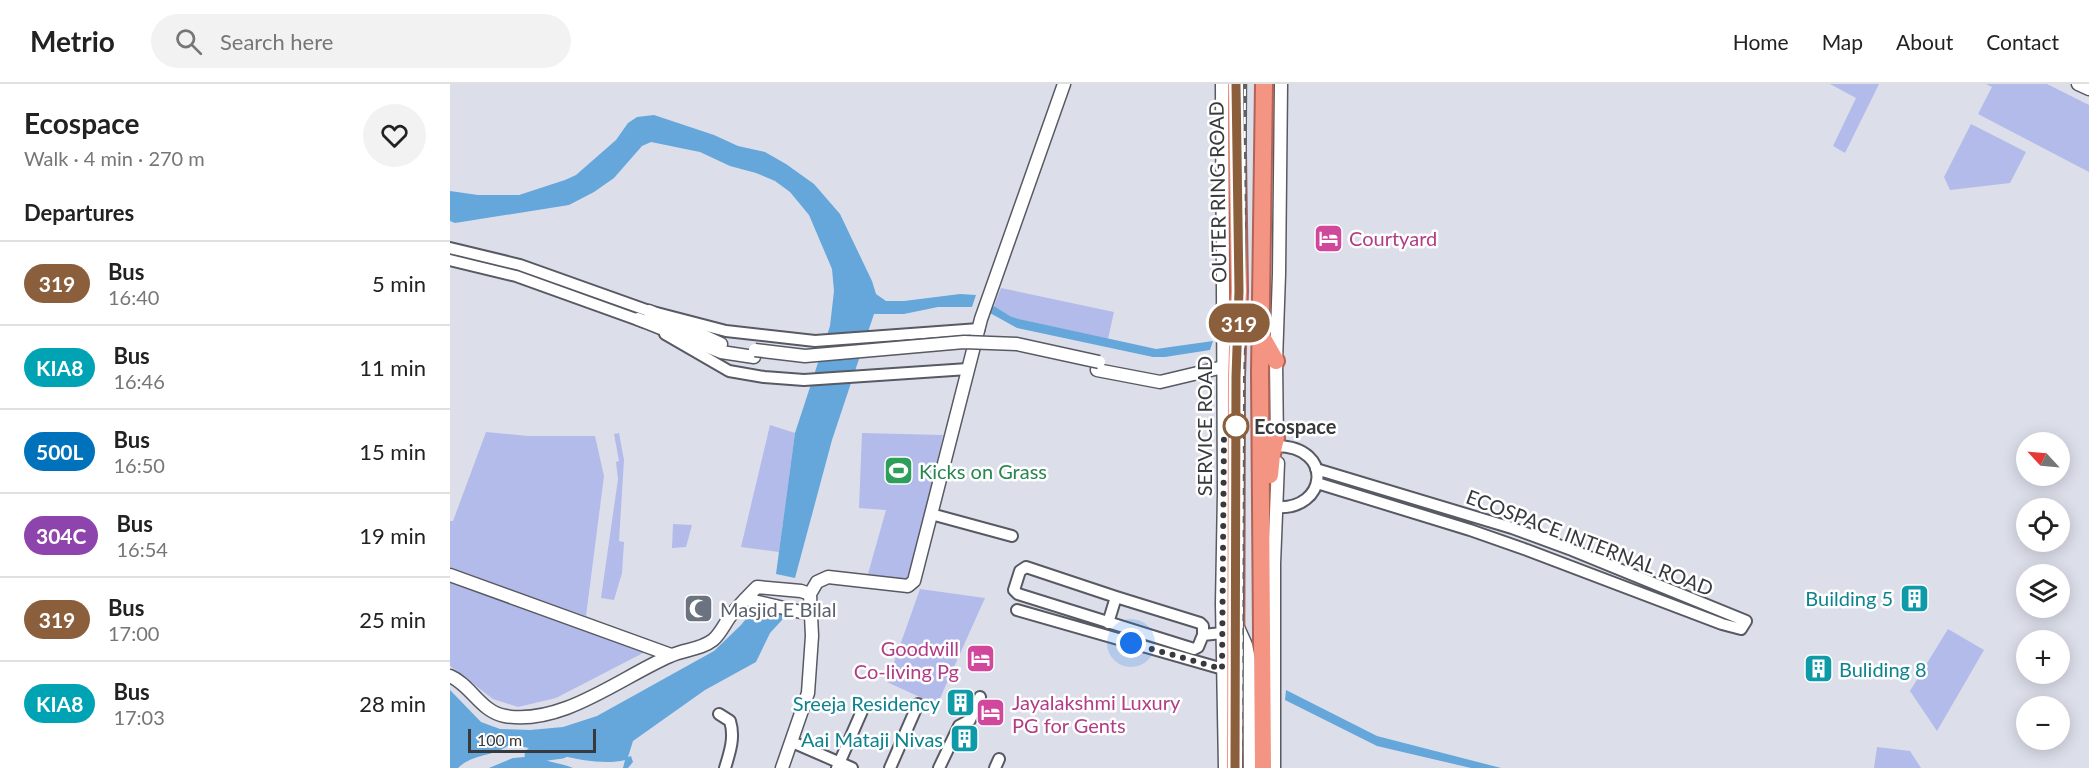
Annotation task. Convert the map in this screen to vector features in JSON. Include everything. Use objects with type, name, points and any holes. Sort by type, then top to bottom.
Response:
[{"type":"highway","name":"OUTER RING ROAD","points":[[1235,768],[1235,621],[1230,462],[1239,320],[1236,84]]},
{"type":"highway","points":[[1239,320],[1247,288],[1246,84]]},
{"type":"highway","points":[[1263,768],[1268,565],[1275,507],[1260,334],[1264,84]]},
{"type":"highway","points":[[1260,334],[1276,361]]},
{"type":"highway","points":[[1275,507],[1269,486],[1272,454],[1281,443]]},
{"type":"street","points":[[450,676],[456,678],[476,699],[495,713],[519,717],[546,714],[602,692],[671,655],[702,647],[715,638],[751,601],[757,587],[805,592],[817,582],[828,577],[908,586],[914,580],[988,296],[1064,84]]},
{"type":"street","name":"SERVICE ROAD","points":[[1222,84],[1223,363],[1230,462],[1222,633],[1225,768]]},
{"type":"street","points":[[1281,84],[1276,361],[1281,443]]},
{"type":"street","points":[[2079,84],[2089,89]]},
{"type":"street","points":[[450,248],[519,265],[650,311],[726,332],[815,341],[980,324]]},
{"type":"street","points":[[450,260],[516,276],[638,319],[721,352],[805,356],[964,342],[1017,344],[1098,366],[1160,374],[1223,363]]},
{"type":"street","points":[[650,311],[722,344],[754,353]]},
{"type":"street","points":[[638,319],[729,371],[764,377],[804,380],[968,369]]},
{"type":"street","name":"ECOSPACE INTERNAL ROAD","points":[[1281,443],[1306,454],[1316,469],[1474,516],[1532,536],[1699,603],[1724,619]]},
{"type":"street","points":[[1275,507],[1305,500],[1317,483],[1316,469]]},
{"type":"street","name":"ECOSPACE INTERNAL ROAD","points":[[1317,483],[1527,549],[1694,614],[1743,625]]},
{"type":"street","points":[[931,514],[1012,536]]},
{"type":"street","points":[[1527,549],[1532,536]]},
{"type":"street","points":[[1268,565],[1274,768]]},
{"type":"street","points":[[1026,567],[1200,622],[1203,626],[1203,635],[1198,647],[1194,650],[1108,623],[1017,594],[1014,590],[1020,571],[1026,567]]},
{"type":"street","points":[[1619,584],[1624,571]]},
{"type":"street","points":[[450,575],[671,655]]},
{"type":"street","points":[[782,768],[808,693],[812,636],[806,612],[805,592]]},
{"type":"street","points":[[1108,623],[1116,597]]},
{"type":"street","points":[[751,601],[806,612]]},
{"type":"street","points":[[1694,614],[1699,603]]},
{"type":"street","points":[[1017,610],[1222,669]]},
{"type":"street","points":[[1235,621],[1250,660],[1250,768]]},
{"type":"street","points":[[1203,635],[1222,633]]},
{"type":"street","points":[[939,768],[958,726],[970,720],[980,697]]},
{"type":"street","points":[[890,768],[918,704]]},
{"type":"street","points":[[838,765],[862,711]]},
{"type":"street","points":[[719,714],[730,721],[733,732],[725,768]]},
{"type":"street","points":[[792,742],[838,765],[852,768]]},
{"type":"shaded area","points":[[1830,84],[1879,84],[1845,153],[1833,146],[1856,98]]},
{"type":"shaded area","points":[[1986,84],[2047,84],[2089,105],[2089,172],[1978,114],[1992,87]]},
{"type":"shaded area","points":[[654,115],[714,135],[738,146],[765,152],[814,184],[840,214],[876,294],[886,301],[960,294],[976,295],[972,307],[938,307],[904,314],[874,314],[832,440],[795,578],[776,574],[795,433],[830,326],[834,291],[832,269],[809,215],[790,192],[775,181],[730,166],[700,152],[651,142],[642,146],[614,178],[569,205],[455,223],[450,221],[450,191],[478,195],[519,195],[565,180],[576,175],[616,140],[628,123],[637,117]]},
{"type":"shaded area","points":[[1971,124],[2026,152],[2010,183],[1950,190],[1944,177]]},
{"type":"shaded area","points":[[1001,288],[1114,312],[1108,339],[1010,316],[994,306]]},
{"type":"shaded area","points":[[994,306],[1019,319],[1156,349],[1213,341],[1210,350],[1153,357],[1017,328],[990,313]]},
{"type":"shaded area","points":[[770,425],[795,433],[779,552],[741,547]]},
{"type":"shaded area","points":[[486,432],[528,436],[595,436],[604,476],[586,616],[450,569],[450,521],[453,521]]},
{"type":"shaded area","points":[[619,433],[624,460],[619,541],[624,542],[622,573],[614,600],[601,598],[618,479],[616,462],[619,461],[614,434]]},
{"type":"shaded area","name":"Kicks on Grass","points":[[862,433],[943,435],[910,580],[868,574],[886,510],[859,508]]},
{"type":"shaded area","points":[[673,524],[692,525],[686,547],[672,548]]},
{"type":"shaded area","points":[[450,580],[645,652],[556,698],[518,707],[493,699],[450,666]]},
{"type":"shaded area","points":[[920,589],[985,598],[937,705],[887,682]]},
{"type":"shaded area","points":[[754,609],[783,615],[782,620],[770,633],[756,662],[705,690],[633,741],[628,757],[631,756],[633,762],[628,768],[623,768],[625,760],[599,762],[584,760],[510,744],[498,751],[470,760],[458,768],[450,768],[450,690],[481,722],[500,729],[530,730],[563,727],[597,716],[714,651]]},
{"type":"shaded area","points":[[1948,629],[1984,650],[1937,731],[1910,691]]},
{"type":"shaded area","points":[[1286,690],[1377,736],[1501,768],[1471,768],[1377,746],[1285,700]]},
{"type":"shaded area","points":[[1877,747],[1910,751],[1921,768],[1874,768]]},
{"type":"shaded area","points":[[537,756],[573,768],[489,768],[513,758]]},
{"type":"waterway","points":[[532,755],[562,751]]},
{"type":"railway","points":[[1241,768],[1245,84]]},
{"type":"bus line","name":"319","points":[[1235,768],[1236,377],[1239,320],[1236,84]]},
{"type":"place","name":"Courtyard","points":[[1328,238]]},
{"type":"place","name":"Ecospace","points":[[1236,426]]},
{"type":"place","name":"Kicks on Grass","points":[[898,471]]},
{"type":"place","name":"Building 5","points":[[1914,598]]},
{"type":"place","name":"Masjid E Bilal","points":[[699,609]]},
{"type":"place","name":"Goodwill Co-living Pg","points":[[980,659]]},
{"type":"place","name":"Buliding 8","points":[[1818,669]]},
{"type":"place","name":"Sreeja Residency","points":[[961,703]]},
{"type":"place","name":"Jayalakshmi Luxury PG for Gents","points":[[991,713]]},
{"type":"place","name":"Aai Mataji Nivas","points":[[964,739]]},
{"type":"route","points":[[1131,643],[1222,669],[1224,434],[1236,426]]}]
